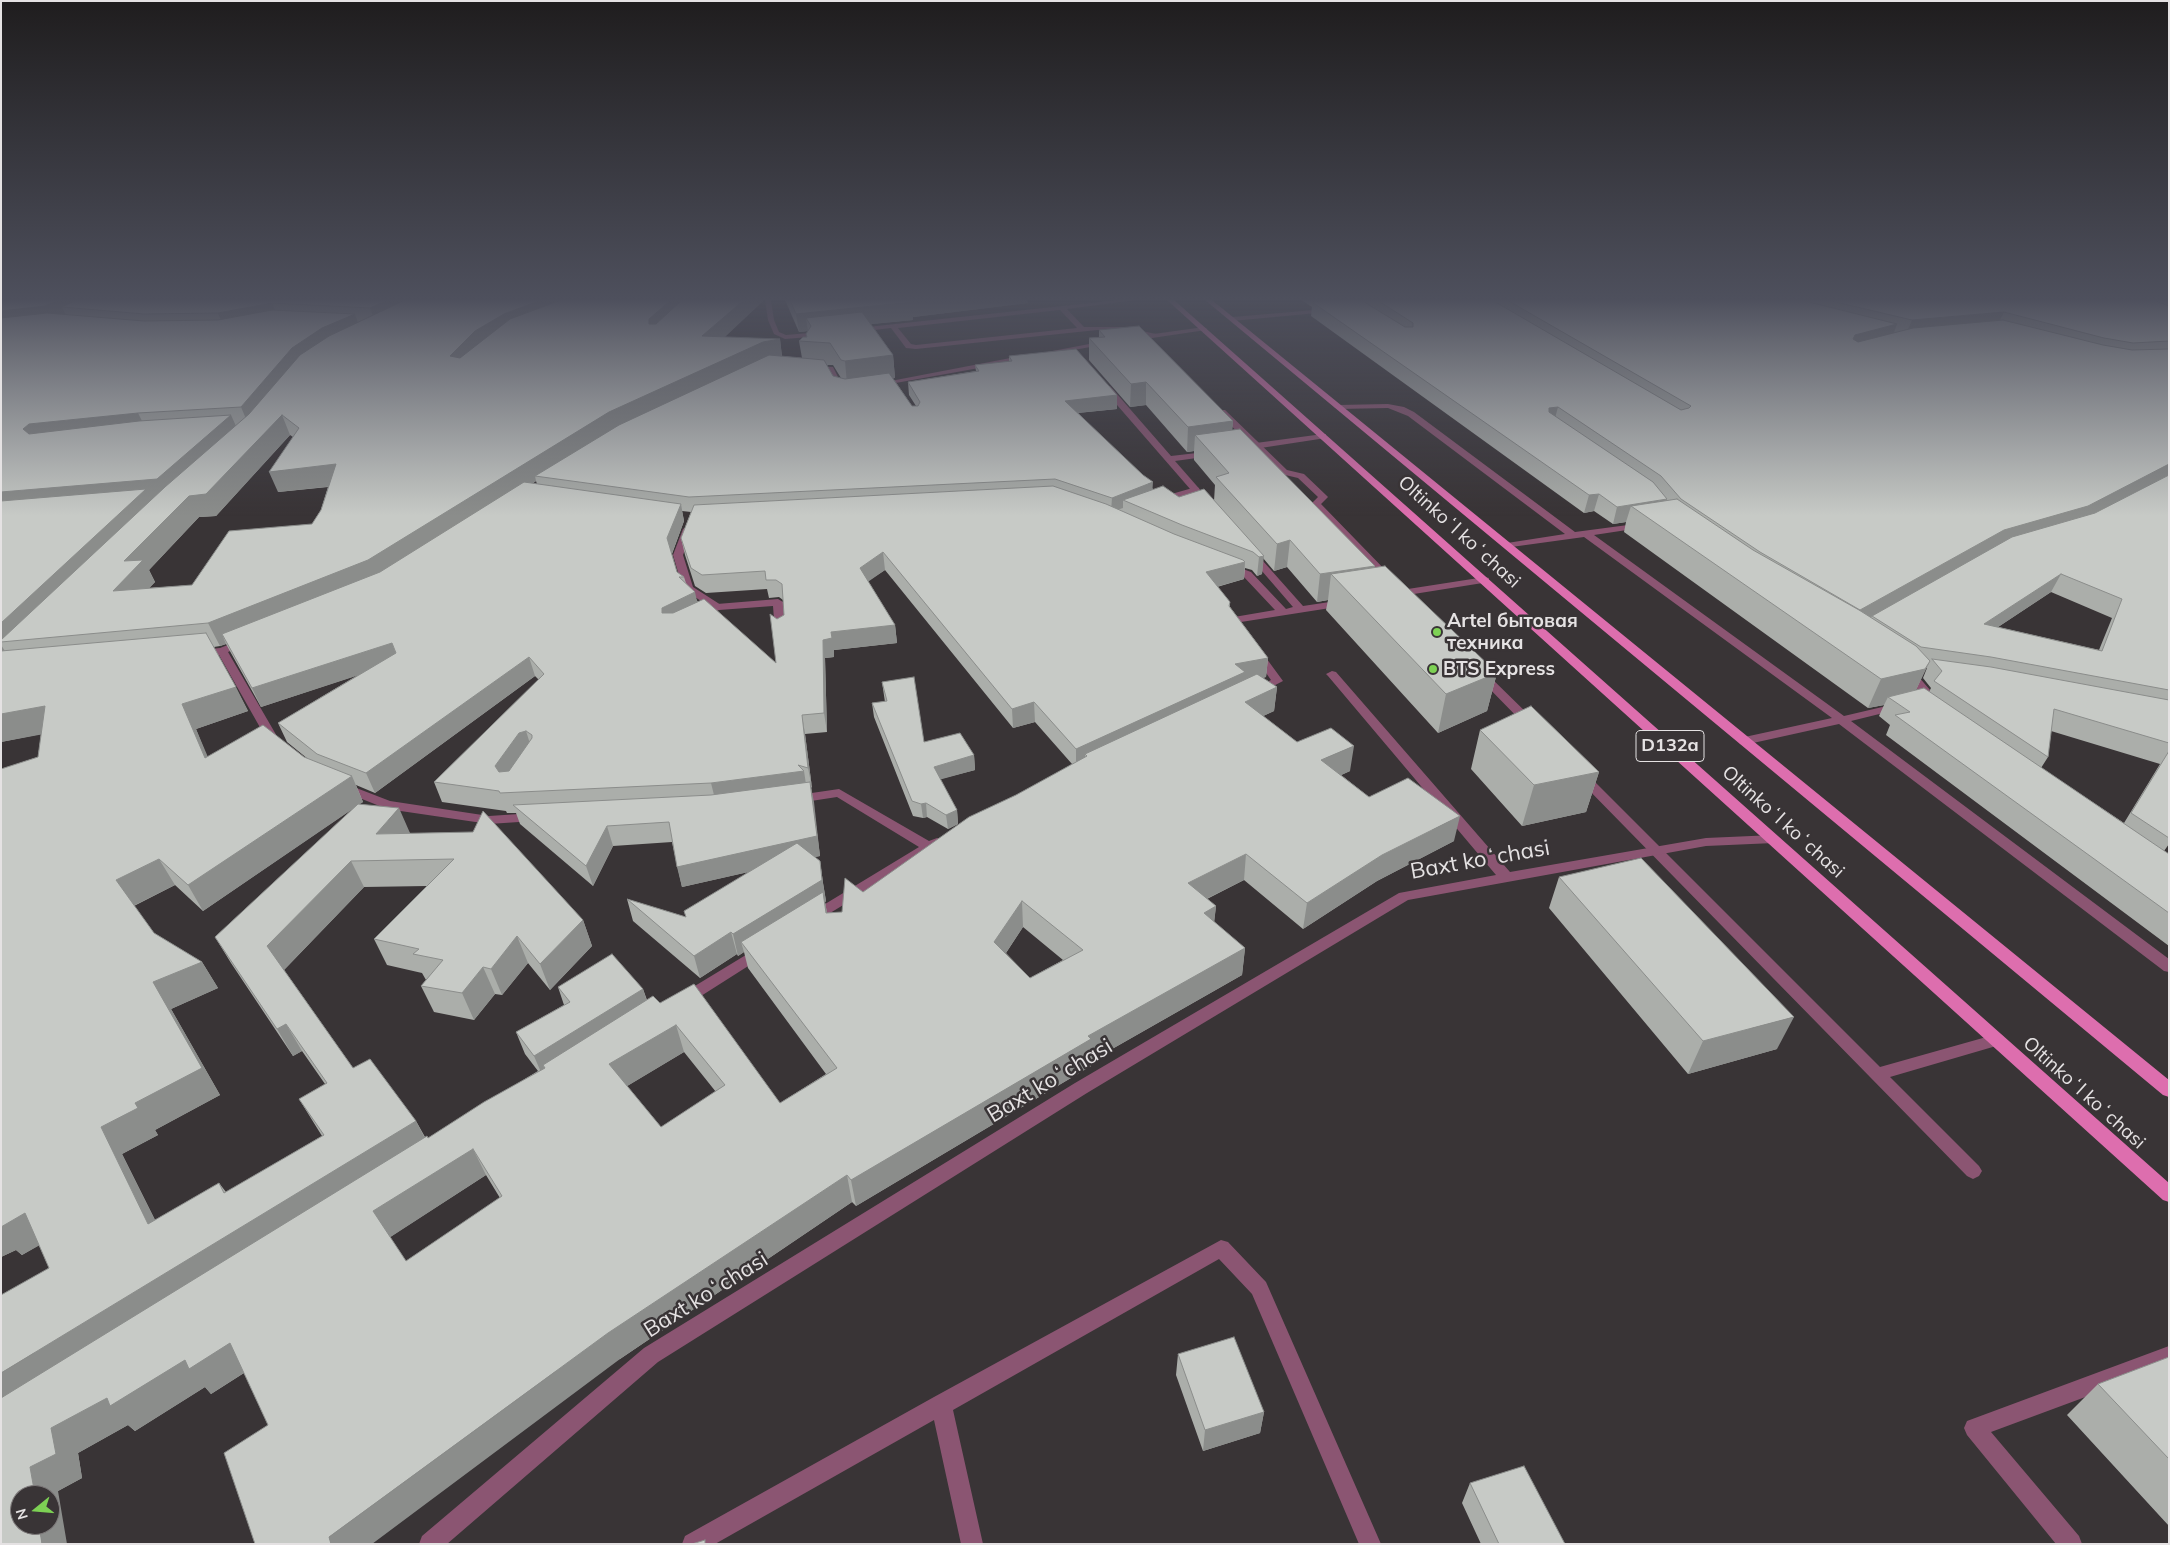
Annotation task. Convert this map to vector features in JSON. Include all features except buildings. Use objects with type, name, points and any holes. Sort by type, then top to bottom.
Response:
[{"type":"main road","name":"Oltinkoʻl koʻchasi","points":[[1252,372],[2169,1194]]},
{"type":"main road","name":"Oltinkoʻl koʻchasi","points":[[1296,372],[2169,1090]]},
{"type":"street","points":[[832,372],[842,388],[896,386],[944,372]]},
{"type":"street","points":[[1098,378],[1215,512]]},
{"type":"street","points":[[1215,405],[1284,472],[1301,476],[1323,497],[1316,504],[1415,607]]},
{"type":"street","points":[[1338,407],[1388,406],[1411,414],[1572,535]]},
{"type":"street","points":[[1228,450],[1323,436]]},
{"type":"street","points":[[1169,459],[1218,452]]},
{"type":"street","points":[[1147,504],[1196,490]]},
{"type":"street","points":[[692,517],[678,555],[688,590],[717,607]]},
{"type":"street","points":[[1507,546],[1652,523]]},
{"type":"street","points":[[1585,533],[1842,720],[2169,967]]},
{"type":"street","points":[[1248,550],[1300,609]]},
{"type":"street","points":[[1221,564],[1247,574],[1283,612]]},
{"type":"street","points":[[1383,596],[1485,580]]},
{"type":"street","points":[[1239,700],[1277,681],[1234,623],[1238,619],[1356,601]]},
{"type":"street","points":[[699,616],[717,607],[778,602],[780,632]]},
{"type":"street","points":[[193,654],[222,651],[249,640]]},
{"type":"street","points":[[222,651],[270,737],[284,748]]},
{"type":"street","points":[[1470,663],[1539,733]]},
{"type":"street","points":[[1744,741],[1920,705],[1924,690],[1904,668],[1926,674]]},
{"type":"street","points":[[1332,674],[1506,877]]},
{"type":"street","points":[[1574,768],[1973,1171]]},
{"type":"street","points":[[337,784],[387,805],[492,815],[545,817]]},
{"type":"street","points":[[782,800],[839,793],[928,846]]},
{"type":"street","points":[[801,926],[928,846],[954,834]]},
{"type":"street","name":"Baxt koʻchasi","points":[[430,1544],[651,1355],[1039,1114],[1404,896],[1706,842],[1774,840]]},
{"type":"street","points":[[675,1005],[768,947]]},
{"type":"street","points":[[1877,1074],[1997,1040]]},
{"type":"street","points":[[693,1544],[1221,1248],[1259,1288],[1370,1544]]},
{"type":"street","points":[[2071,1544],[1974,1428],[2169,1356]]},
{"type":"street","points":[[941,1404],[972,1544]]},
{"type":"place","name":"Artel бытовая техника","points":[[1437,632]]},
{"type":"place","name":"BTS Express","points":[[1433,669]]}]
